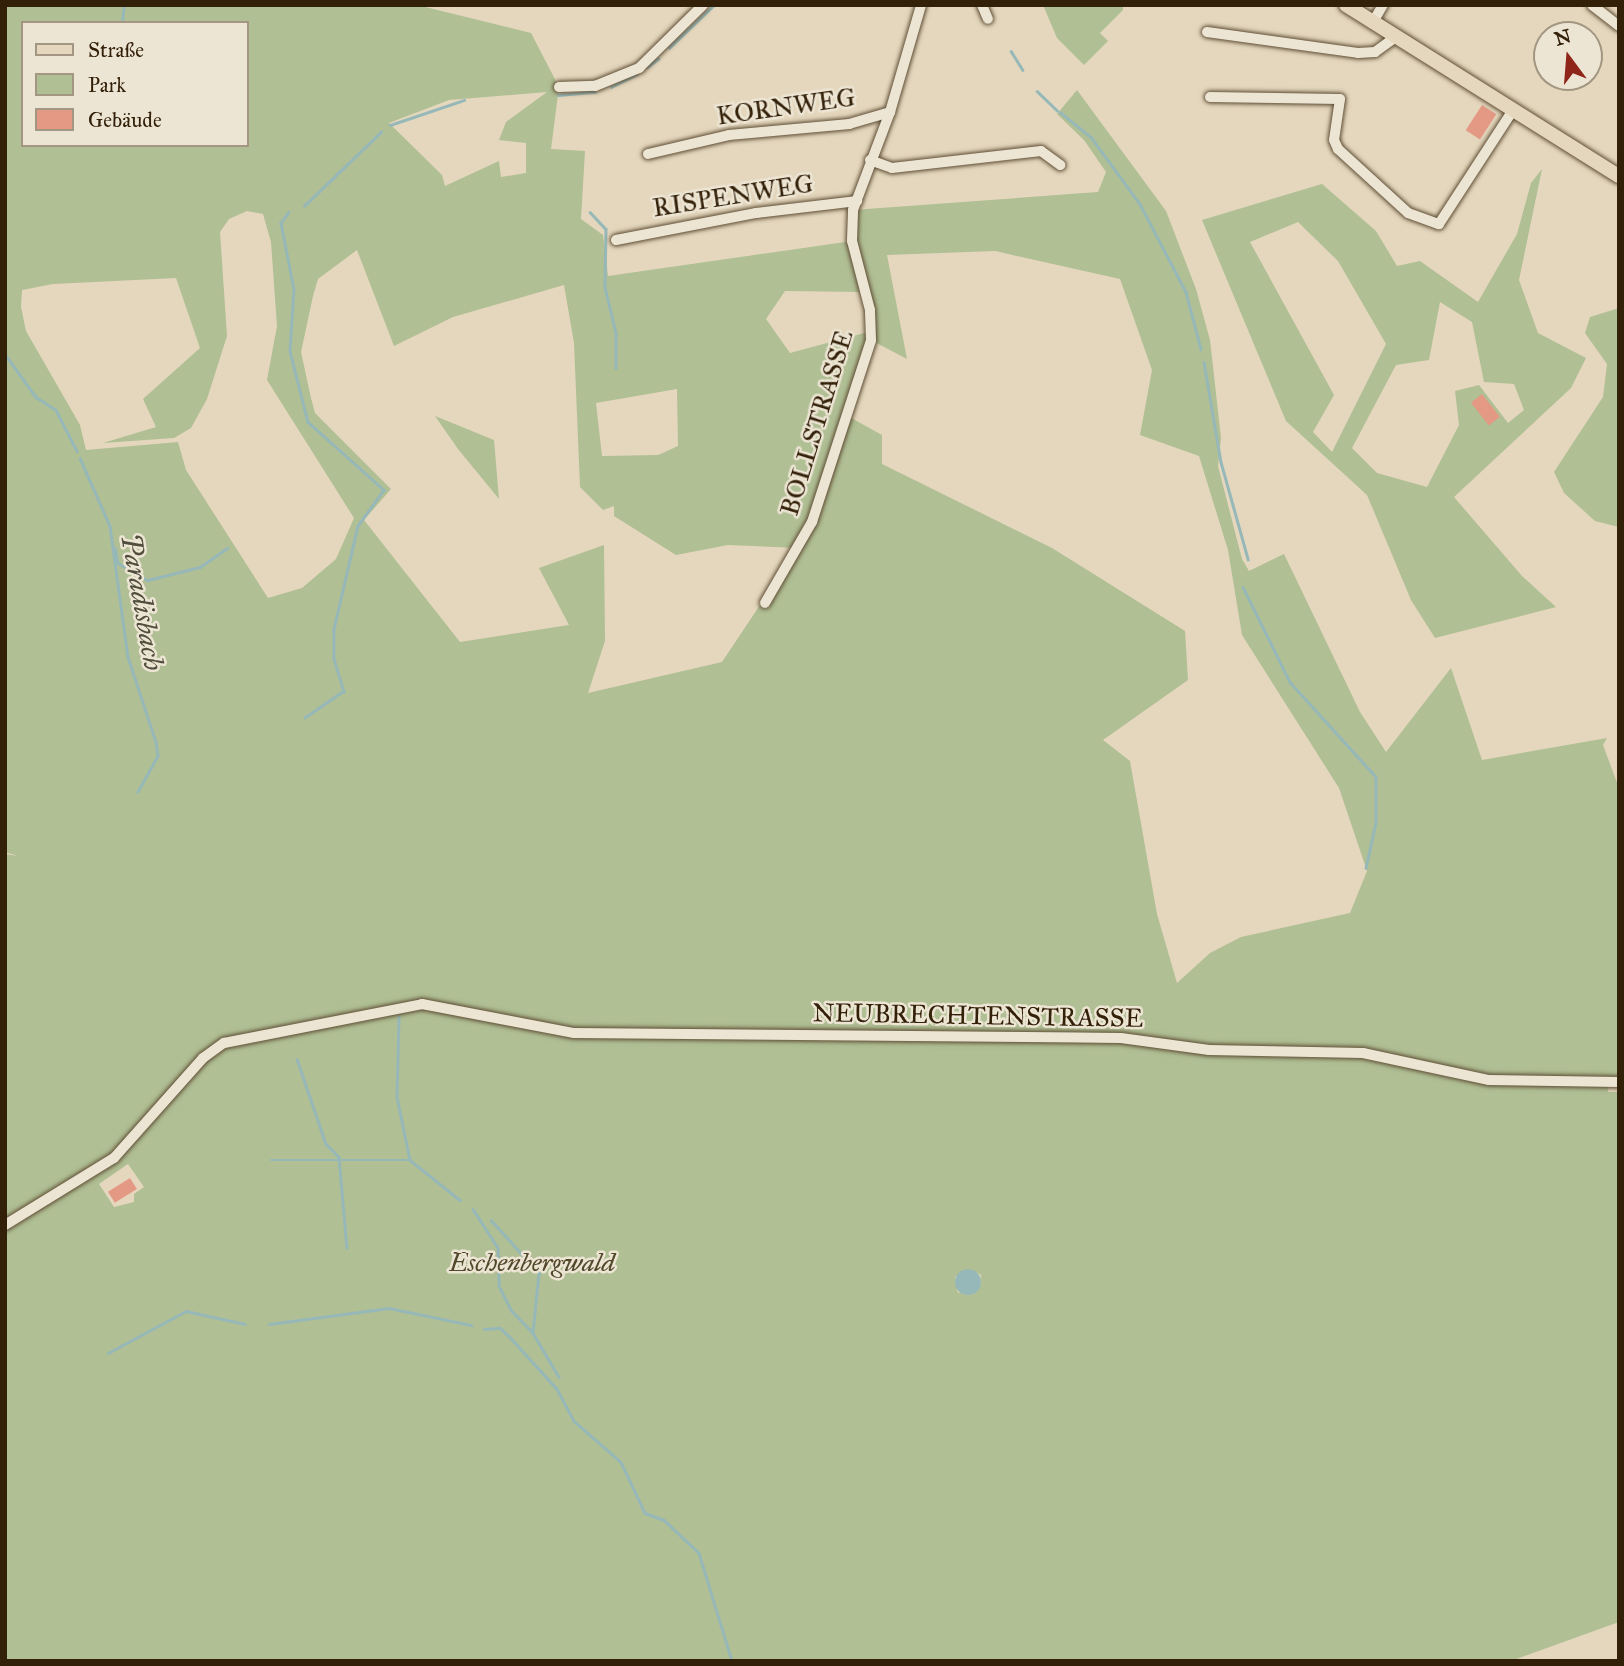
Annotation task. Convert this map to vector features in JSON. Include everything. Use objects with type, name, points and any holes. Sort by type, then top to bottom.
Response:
[{"type":"main road","points":[[1346,5],[1619,176]]},
{"type":"street","points":[[559,87],[595,86],[639,68],[703,5]]},
{"type":"street","name":"BOLLSTRASSE","points":[[765,603],[810,527],[871,340],[870,310],[852,241],[857,201],[890,112],[921,5]]},
{"type":"street","points":[[982,5],[988,19]]},
{"type":"street","points":[[1373,22],[1383,5]]},
{"type":"street","points":[[1592,5],[1619,26]]},
{"type":"street","points":[[1207,32],[1359,53],[1375,52],[1397,36]]},
{"type":"street","points":[[1210,97],[1340,99],[1334,140],[1338,149],[1408,213],[1438,224],[1513,110]]},
{"type":"street","name":"KORNWEG","points":[[648,155],[729,135],[849,124],[890,112]]},
{"type":"street","points":[[870,160],[892,168],[1041,151],[1060,165]]},
{"type":"street","name":"RISPENWEG","points":[[616,240],[756,213],[857,201]]},
{"type":"street","name":"NEUBRECHTENSTRASSE","points":[[5,1225],[120,1153],[203,1058],[224,1043],[422,1003],[574,1033],[1121,1038],[1209,1050],[1363,1053],[1489,1080],[1619,1082]]},
{"type":"green space","name":"Eschenbergwald","points":[[5,5],[417,5],[531,33],[559,87],[551,149],[585,151],[581,219],[603,235],[608,276],[852,241],[853,210],[1098,192],[1106,172],[1084,140],[1057,114],[1077,90],[1166,211],[1196,289],[1210,340],[1221,438],[1218,466],[1242,559],[1249,571],[1284,554],[1360,712],[1386,752],[1451,668],[1482,760],[1607,738],[1603,745],[1619,788],[1619,1082],[1609,1082],[1608,1092],[1619,1092],[1619,1622],[1511,1661],[5,1661],[5,854],[18,856],[5,852]],"holes":[[[547,92],[506,122],[499,140],[526,143],[526,173],[501,177],[499,161],[445,186],[442,175],[389,123],[449,100]],[[247,211],[263,214],[271,242],[277,326],[267,380],[354,518],[336,559],[302,588],[268,598],[186,470],[178,442],[86,450],[80,425],[26,331],[21,307],[22,290],[53,284],[176,278],[200,348],[143,399],[156,427],[103,443],[174,438],[191,428],[207,399],[227,336],[220,232],[229,219]],[[357,250],[394,346],[453,317],[564,285],[574,343],[580,487],[603,510],[614,506],[614,516],[676,555],[728,545],[798,548],[722,662],[588,693],[605,641],[604,545],[539,568],[569,625],[460,642],[364,520],[391,489],[315,413],[301,352],[318,279]],[[995,251],[1120,279],[1152,370],[1140,435],[1199,456],[1228,550],[1242,635],[1339,788],[1367,871],[1350,913],[1241,937],[1210,953],[1177,983],[1157,914],[1130,761],[1103,740],[1188,680],[1185,631],[1052,548],[882,464],[882,435],[844,414],[868,332],[790,353],[766,319],[785,291],[861,292],[870,310],[871,340],[907,359],[887,255]],[[677,389],[678,446],[658,455],[602,456],[596,403]],[[128,1164],[144,1187],[134,1194],[134,1202],[114,1207],[99,1184]],[[972,1270],[981,1275],[980,1285],[958,1293],[955,1277]]]},
{"type":"green space","points":[[1043,5],[1123,5],[1123,10],[1100,33],[1108,41],[1084,65],[1057,38]]},
{"type":"green space","points":[[1542,169],[1519,280],[1538,333],[1586,358],[1571,388],[1454,497],[1522,576],[1556,607],[1435,638],[1411,600],[1367,495],[1286,421],[1202,220],[1322,184],[1376,231],[1397,266],[1420,261],[1478,302],[1517,234],[1531,183]],"holes":[[[1298,222],[1338,261],[1386,344],[1332,452],[1313,432],[1334,395],[1250,242]],[[1440,302],[1472,322],[1484,382],[1514,384],[1524,410],[1508,423],[1479,385],[1455,391],[1459,425],[1427,487],[1377,473],[1352,448],[1396,365],[1429,360]]]},
{"type":"green space","points":[[1619,308],[1619,527],[1595,521],[1564,493],[1554,472],[1603,397],[1607,364],[1585,333],[1590,317]]},
{"type":"green space","points":[[435,416],[494,440],[499,499],[458,449]]},
{"type":"water","points":[[968,1269],[977,1273],[981,1282],[977,1291],[968,1295],[959,1291],[955,1282],[959,1273]]},
{"type":"building","points":[[1482,105],[1496,114],[1480,139],[1466,130]]},
{"type":"building","points":[[1482,394],[1500,417],[1489,425],[1471,403]]},
{"type":"building","points":[[130,1178],[137,1189],[115,1203],[108,1192]]},
{"type":"waterway","points":[[122,21],[124,5]]},
{"type":"waterway","points":[[669,48],[714,5]]},
{"type":"waterway","points":[[1011,51],[1023,70]]},
{"type":"waterway","points":[[647,67],[658,59]]},
{"type":"waterway","points":[[611,87],[636,75]]},
{"type":"waterway","points":[[1037,91],[1057,110]]},
{"type":"waterway","points":[[558,95],[595,92]]},
{"type":"waterway","points":[[390,125],[464,100]]},
{"type":"waterway","points":[[1060,112],[1091,137],[1140,204],[1186,292],[1201,349]]},
{"type":"waterway","points":[[304,206],[381,132]]},
{"type":"waterway","points":[[289,212],[281,223],[294,289],[290,351],[308,422],[384,490],[358,526],[334,629],[334,659],[344,691],[305,718]]},
{"type":"waterway","points":[[590,212],[606,229],[605,287],[616,333],[616,368]]},
{"type":"waterway","name":"Paradisbach","points":[[5,354],[36,397],[56,410],[77,451]]},
{"type":"waterway","points":[[1204,362],[1221,462],[1248,559]]},
{"type":"waterway","name":"Paradisbach","points":[[80,458],[110,526],[128,657],[156,742],[158,756],[138,792]]},
{"type":"waterway","points":[[115,548],[118,563],[148,580],[200,567],[227,548]]},
{"type":"waterway","points":[[1243,587],[1290,682],[1376,777],[1376,823],[1366,868]]},
{"type":"waterway","points":[[399,1016],[397,1097],[410,1160]]},
{"type":"waterway","points":[[297,1059],[326,1144],[339,1157],[347,1248]]},
{"type":"waterway","points":[[271,1160],[410,1160],[460,1200]]},
{"type":"waterway","points":[[473,1209],[498,1248],[499,1286],[511,1310],[533,1333]]},
{"type":"waterway","points":[[491,1220],[539,1273],[533,1333],[559,1377]]},
{"type":"waterway","points":[[269,1324],[389,1308],[471,1325]]},
{"type":"waterway","points":[[108,1353],[186,1311],[245,1324]]},
{"type":"waterway","points":[[484,1329],[500,1328],[509,1336],[557,1389],[574,1421],[621,1462],[645,1513],[664,1520],[699,1553],[732,1661]]}]
